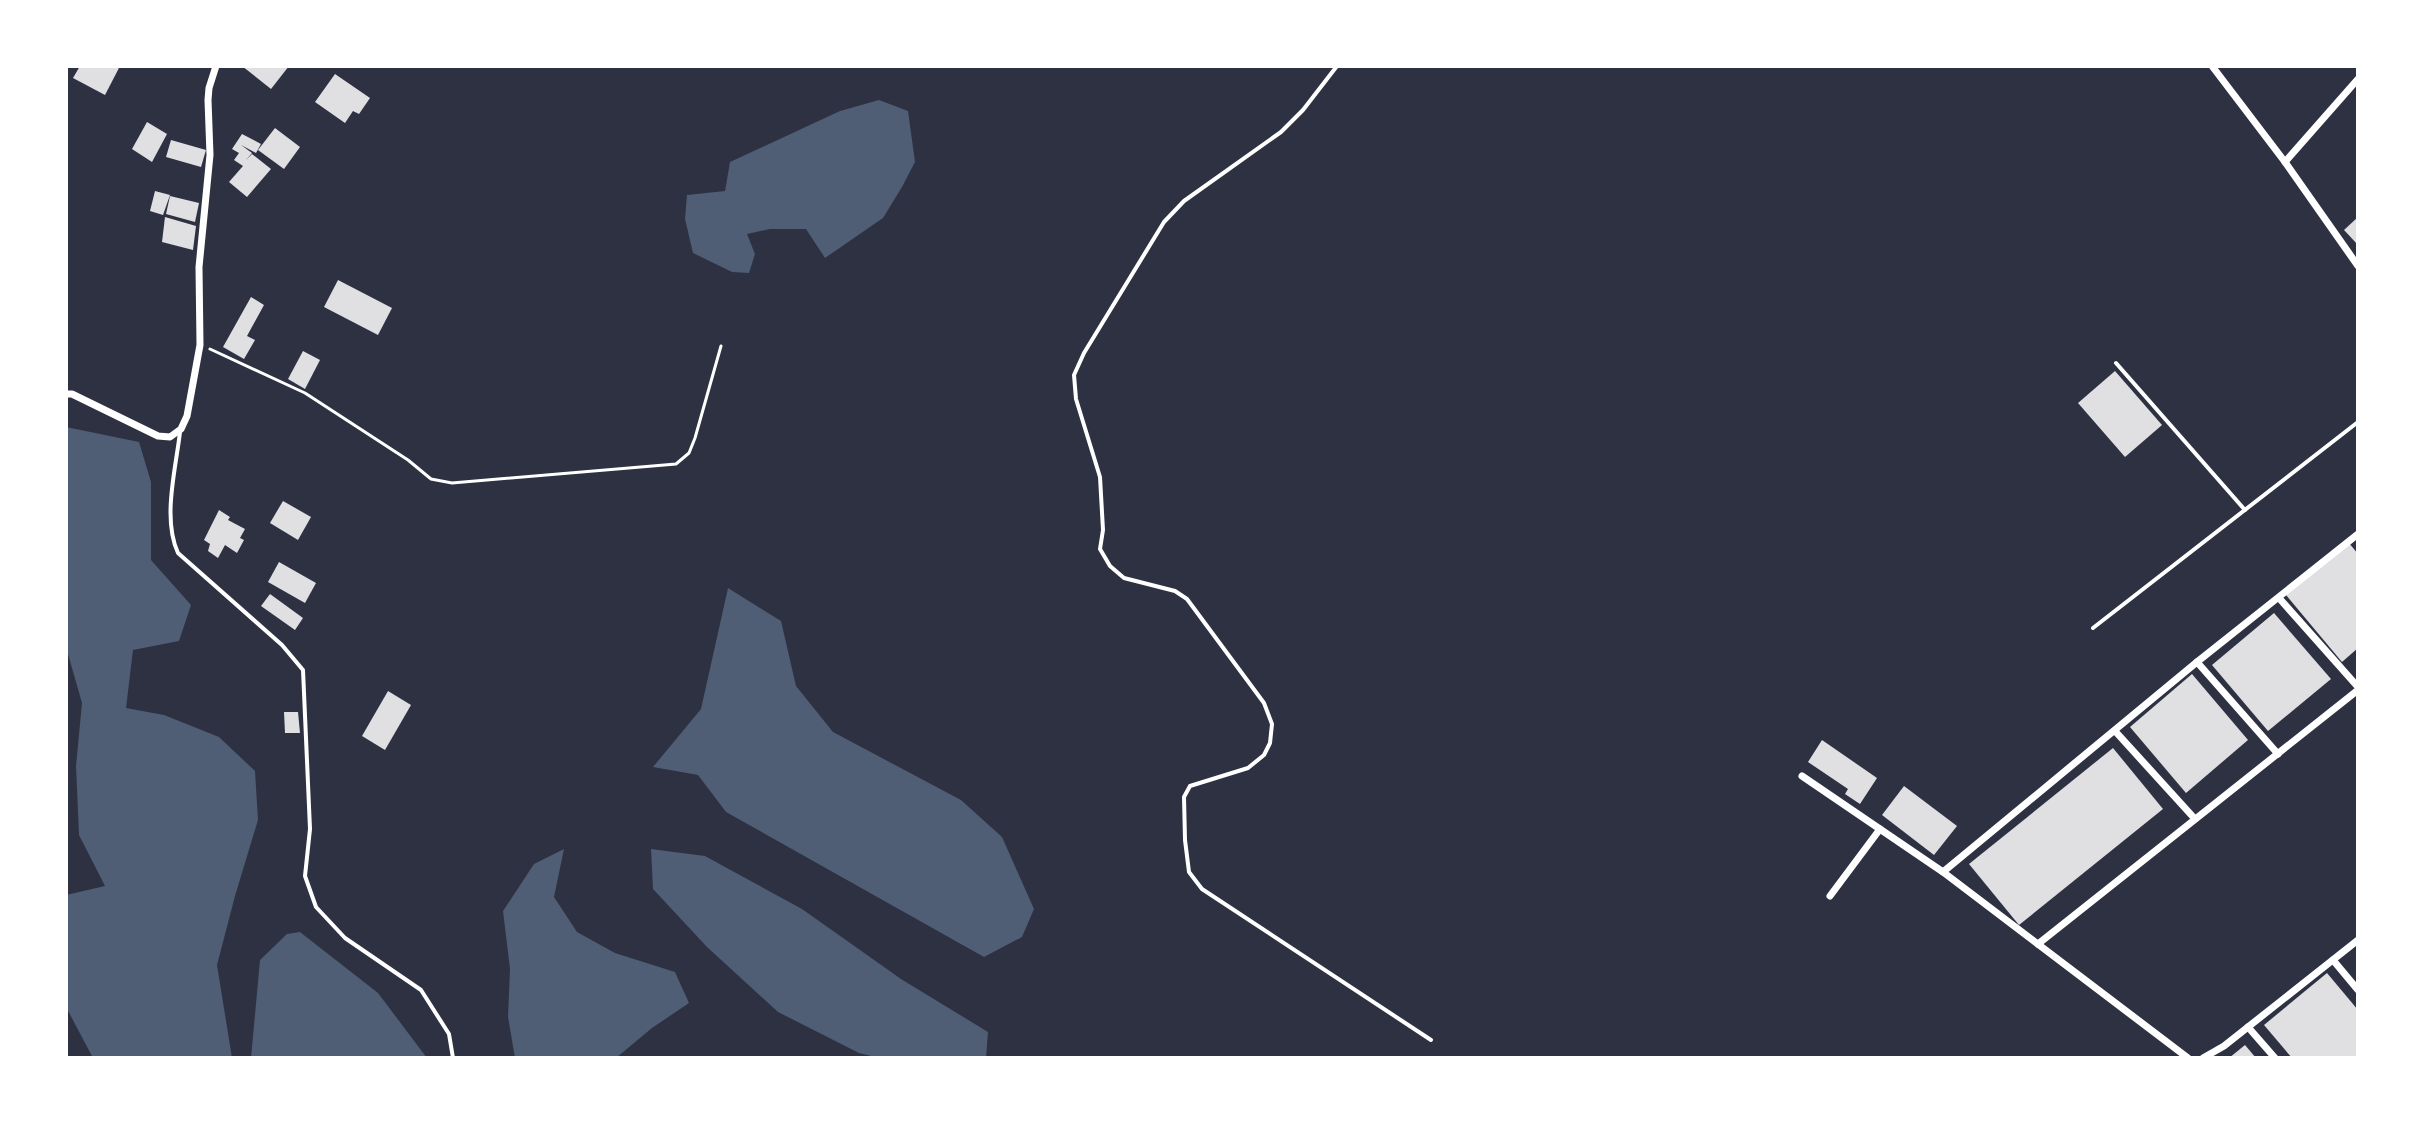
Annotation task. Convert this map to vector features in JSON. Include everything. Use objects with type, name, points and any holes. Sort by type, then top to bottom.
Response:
[{"type":"street","points":[[66,394],[72,394],[158,436],[170,437],[181,429],[187,416],[200,345],[199,267],[210,155],[208,100],[216,66]]},
{"type":"street","points":[[2212,66],[2358,266]]},
{"type":"street","points":[[2285,162],[2358,79]]},
{"type":"street","points":[[1943,872],[2197,662],[2358,534]]},
{"type":"street","points":[[2038,944],[2358,689],[2279,598]]},
{"type":"street","points":[[2197,662],[2278,754]]},
{"type":"street","points":[[2115,731],[2195,819]]},
{"type":"street","points":[[1802,776],[1943,872],[2188,1058]]},
{"type":"street","points":[[1830,896],[1880,829]]},
{"type":"street","points":[[2203,1058],[2224,1046],[2358,940]]},
{"type":"street","points":[[2333,960],[2358,990]]},
{"type":"street","points":[[2248,1027],[2275,1058]]},
{"type":"lane","points":[[1337,66],[1303,110],[1281,132],[1184,201],[1164,222],[1084,353],[1074,375],[1076,399],[1100,477],[1103,530],[1100,549],[1110,566],[1124,578],[1175,591],[1187,599],[1264,703],[1272,724],[1270,743],[1264,755],[1248,768],[1190,786],[1184,797],[1189,872],[1202,889],[1431,1040]]},
{"type":"lane","points":[[2116,363],[2245,510]]},
{"type":"lane","points":[[2093,628],[2358,422]]},
{"type":"lane","points":[[181,429],[170,521],[172,540],[178,553],[282,645],[303,670],[310,829],[305,876],[316,907],[345,938],[421,990],[449,1034],[453,1058]]},
{"type":"path","points":[[200,345],[305,393],[408,460],[431,479],[452,483],[676,464],[689,453],[695,438],[721,346]]},
{"type":"water","points":[[879,100],[908,111],[915,162],[883,218],[825,258],[806,229],[770,229],[747,234],[755,254],[749,273],[732,272],[693,253],[685,219],[687,195],[725,191],[730,162],[840,111]]},
{"type":"water","points":[[66,427],[139,442],[151,482],[151,560],[191,605],[179,641],[133,650],[126,708],[164,715],[219,737],[255,771],[258,820],[217,965],[232,1058],[93,1058],[66,1007],[66,895],[105,886],[79,835],[76,766],[82,703],[66,647]]},
{"type":"water","points":[[728,588],[781,621],[796,686],[833,732],[961,800],[1002,837],[1034,909],[1022,937],[984,957],[726,812],[698,775],[653,767],[701,709]]},
{"type":"water","points":[[564,849],[554,897],[577,932],[615,953],[675,972],[689,1003],[616,1058],[515,1058],[508,1017],[510,969],[503,911],[534,864]]},
{"type":"water","points":[[651,849],[705,856],[802,909],[901,979],[988,1032],[986,1058],[879,1058],[859,1053],[778,1012],[707,947],[653,889]]},
{"type":"water","points":[[300,932],[378,993],[427,1058],[251,1058],[260,960],[287,934]]},
{"type":"building","points":[[80,66],[120,66],[105,95],[73,78]]},
{"type":"building","points":[[242,66],[289,66],[271,89]]},
{"type":"building","points":[[335,74],[370,98],[359,114],[353,111],[345,123],[315,102]]},
{"type":"building","points":[[147,122],[167,134],[152,162],[132,149]]},
{"type":"building","points":[[275,128],[300,147],[284,169],[258,150]]},
{"type":"building","points":[[242,134],[261,144],[256,153],[241,145],[252,153],[246,160],[252,154],[271,169],[247,197],[229,182],[243,166],[234,160],[239,153],[232,149]]},
{"type":"building","points":[[171,140],[206,150],[201,167],[166,157]]},
{"type":"building","points":[[155,191],[170,195],[163,215],[150,211]]},
{"type":"building","points":[[170,196],[199,203],[195,222],[166,214]]},
{"type":"building","points":[[165,217],[196,226],[193,250],[162,242]]},
{"type":"building","points":[[2358,217],[2358,245],[2344,230]]},
{"type":"building","points":[[338,280],[392,308],[378,335],[324,307]]},
{"type":"building","points":[[251,297],[264,305],[247,336],[255,340],[244,359],[223,347]]},
{"type":"building","points":[[303,351],[320,360],[305,389],[288,379]]},
{"type":"building","points":[[2115,371],[2162,425],[2125,457],[2078,403]]},
{"type":"building","points":[[283,501],[311,517],[298,540],[270,523]]},
{"type":"building","points":[[219,510],[230,517],[228,520],[245,529],[240,538],[244,540],[237,553],[225,545],[218,558],[208,551],[210,544],[204,540]]},
{"type":"building","points":[[2349,543],[2358,554],[2358,648],[2342,662],[2286,595]]},
{"type":"building","points":[[279,562],[316,583],[305,603],[268,582]]},
{"type":"building","points":[[270,594],[303,618],[295,630],[261,606]]},
{"type":"building","points":[[2274,613],[2331,679],[2268,731],[2212,665]]},
{"type":"building","points":[[2192,674],[2248,740],[2186,793],[2130,727]]},
{"type":"building","points":[[388,691],[411,705],[385,750],[362,736]]},
{"type":"building","points":[[284,712],[298,712],[300,733],[285,733]]},
{"type":"building","points":[[1822,740],[1877,778],[1860,804],[1845,794],[1848,789],[1808,762]]},
{"type":"building","points":[[2113,748],[2163,809],[2019,925],[1969,864]]},
{"type":"building","points":[[1904,786],[1957,826],[1934,855],[1882,815]]},
{"type":"building","points":[[2327,973],[2358,1010],[2358,1058],[2292,1058],[2264,1025]]},
{"type":"building","points":[[2245,1045],[2256,1058],[2229,1058]]}]
